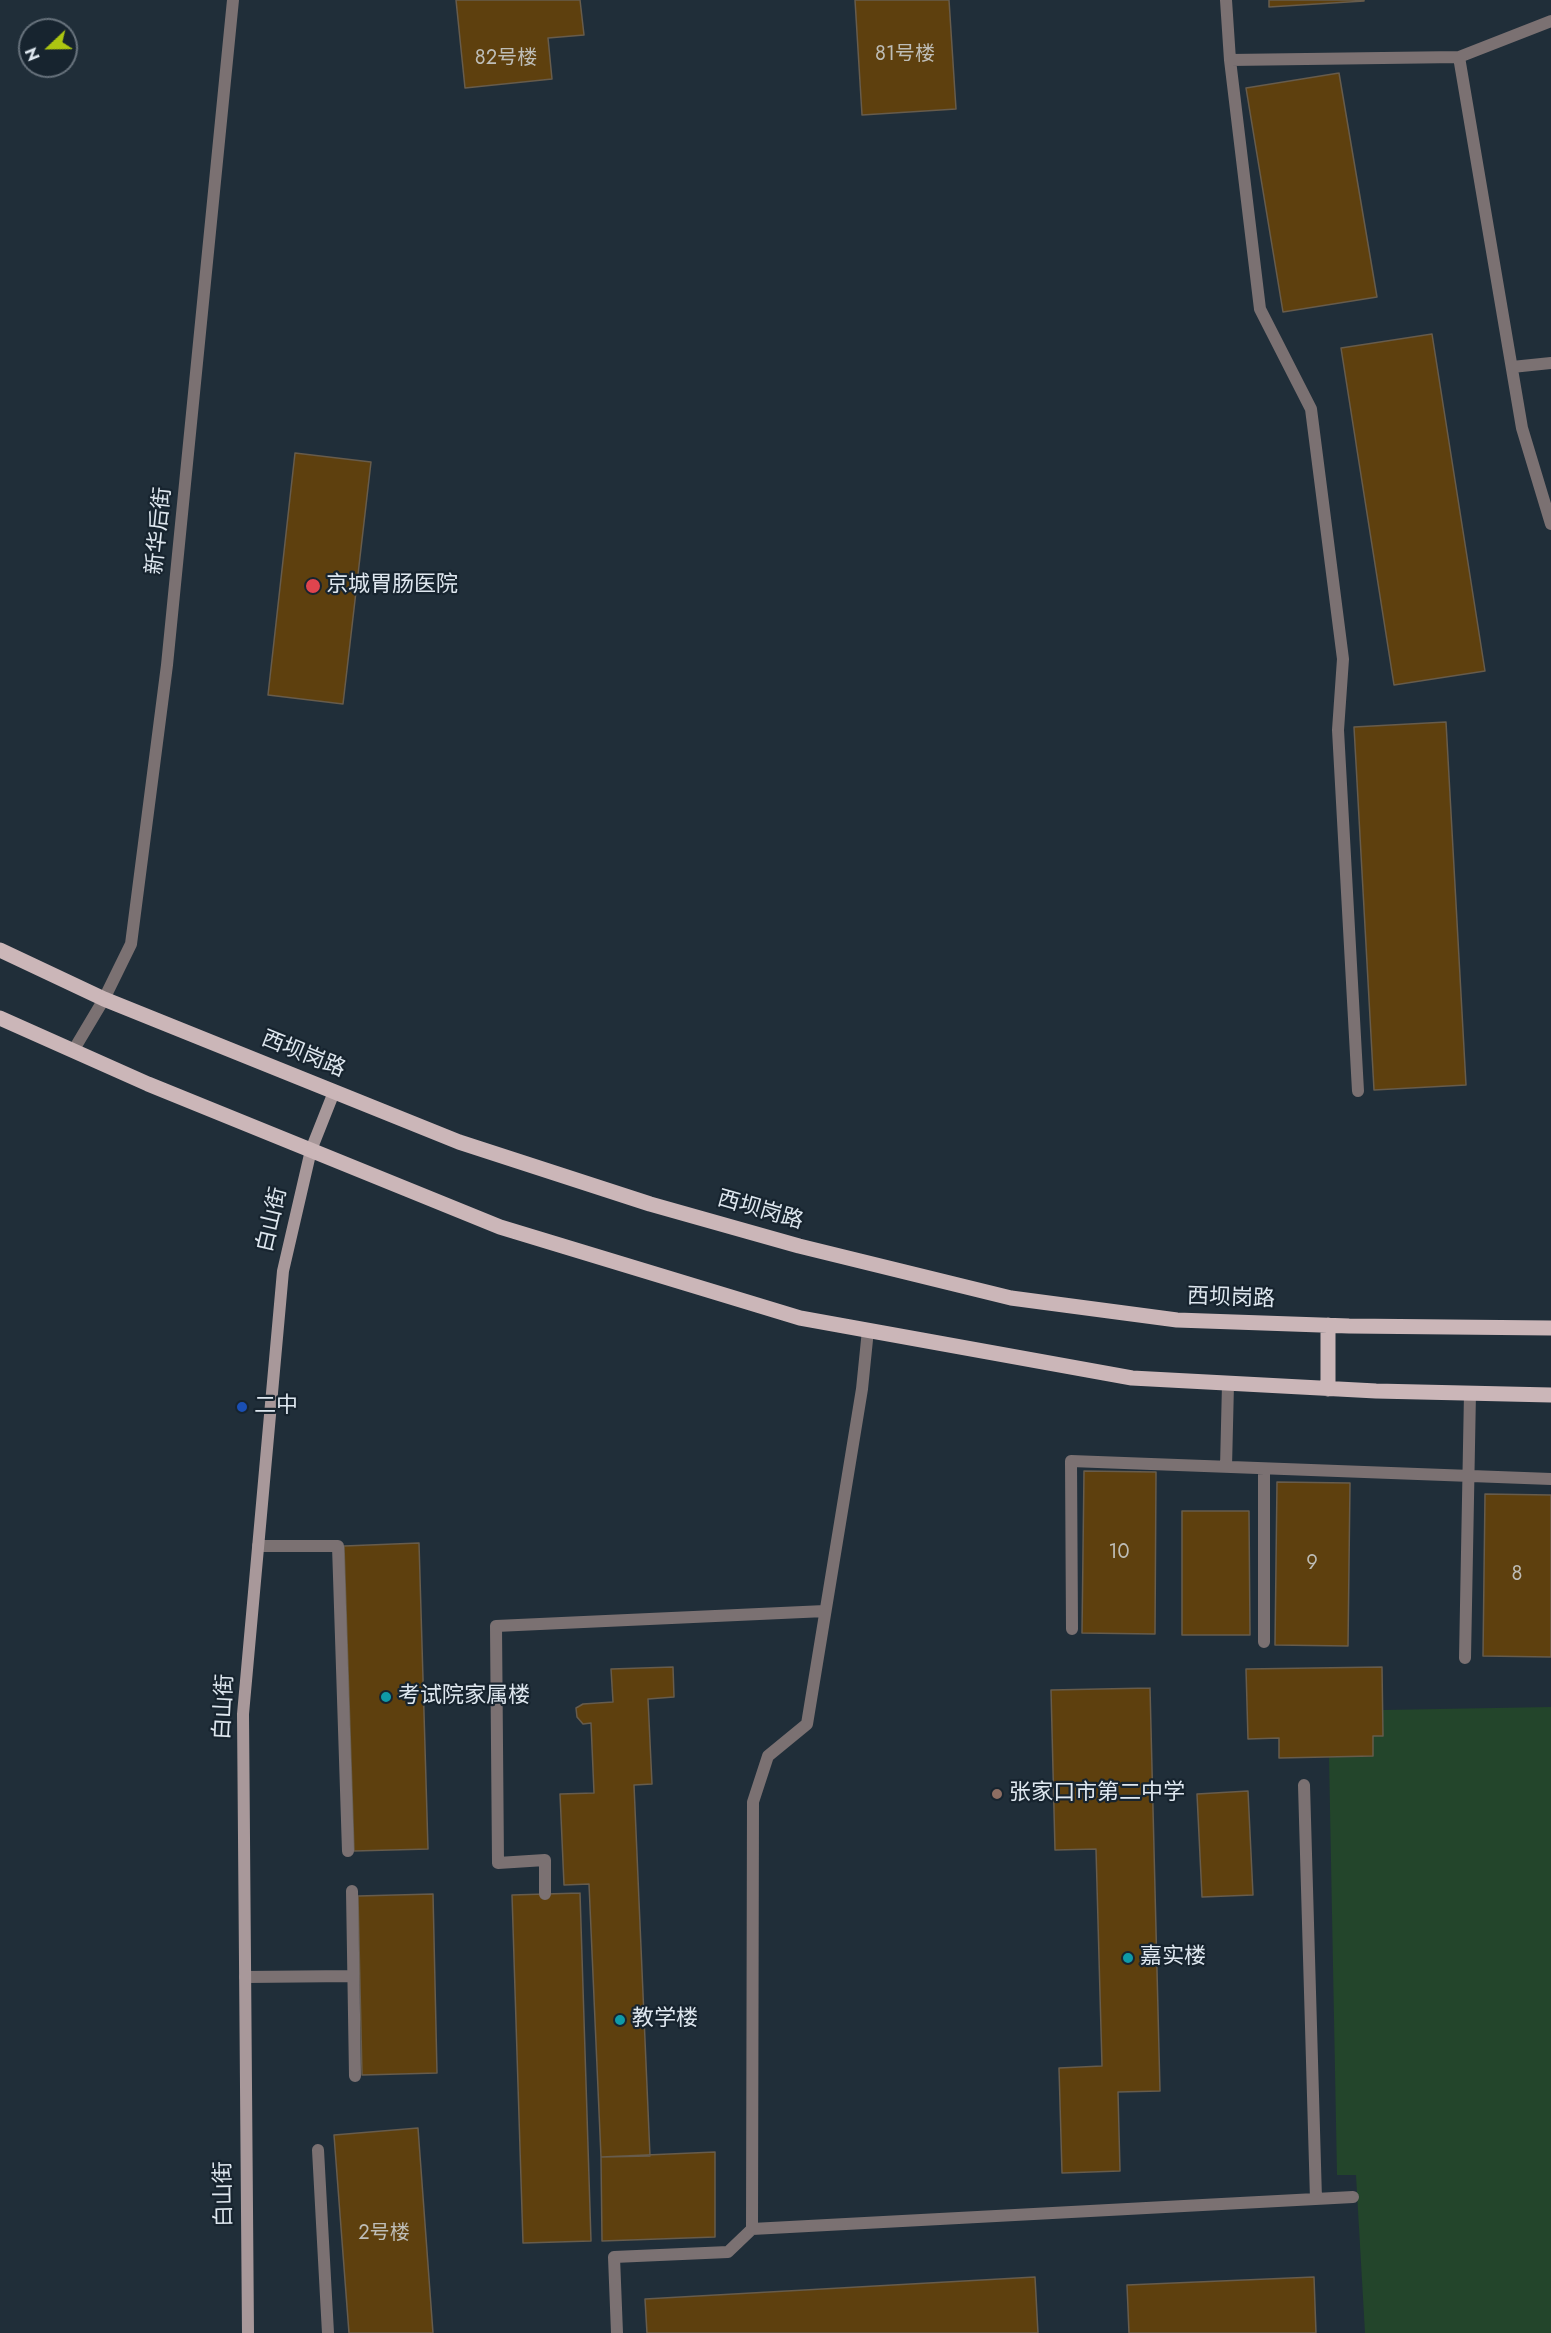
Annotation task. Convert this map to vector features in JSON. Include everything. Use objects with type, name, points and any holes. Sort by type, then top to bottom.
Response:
[{"type":"main road","name":"西坝岗路","points":[[0,950],[104,999],[459,1142],[650,1204],[799,1246],[1011,1298],[1178,1320],[1551,1328]]},
{"type":"main road","points":[[0,1018],[73,1051],[501,1227],[800,1318],[1132,1378],[1328,1389],[1551,1395]]},
{"type":"main road","name":"白山街","points":[[248,2333],[243,1714],[283,1271],[311,1150],[334,1092]]},
{"type":"main road","points":[[1328,1325],[1328,1389]]},
{"type":"street","name":"新华后街","points":[[73,1051],[104,999],[131,944],[167,665],[233,0]]},
{"type":"street","points":[[1226,0],[1230,60],[1260,309],[1311,409],[1343,659],[1338,730],[1358,1091]]},
{"type":"street","points":[[1230,60],[1459,57],[1551,21]]},
{"type":"street","points":[[1459,57],[1522,428],[1551,524]]},
{"type":"street","points":[[1512,368],[1551,363]]},
{"type":"street","points":[[752,2229],[753,1802],[768,1756],[807,1724],[862,1389],[868,1330]]},
{"type":"street","points":[[1226,1467],[1228,1384]]},
{"type":"street","points":[[1466,1658],[1470,1393]]},
{"type":"street","points":[[1072,1629],[1071,1461],[1551,1479]]},
{"type":"street","points":[[1264,1469],[1264,1642]]},
{"type":"street","points":[[258,1546],[338,1546],[348,1851]]},
{"type":"street","points":[[545,1894],[545,1860],[498,1863],[496,1626],[825,1611]]},
{"type":"street","points":[[1304,1785],[1316,2199]]},
{"type":"street","points":[[352,1891],[355,2076]]},
{"type":"street","points":[[245,1977],[353,1976]]},
{"type":"street","points":[[318,2150],[328,2333]]},
{"type":"street","points":[[617,2333],[614,2257],[728,2252],[752,2229],[1353,2197]]},
{"type":"green space","points":[[1551,1707],[1551,2333],[1365,2333],[1356,2175],[1337,2175],[1329,1757],[1373,1756],[1373,1736],[1383,1736],[1383,1710]]},
{"type":"building","points":[[456,0],[580,0],[584,35],[548,38],[552,79],[465,88]]},
{"type":"building","points":[[855,0],[949,0],[956,109],[862,115]]},
{"type":"building","points":[[1269,0],[1364,0],[1364,1],[1269,7]]},
{"type":"building","points":[[1339,73],[1377,297],[1283,312],[1246,88]]},
{"type":"building","points":[[1432,334],[1485,671],[1394,685],[1341,348]]},
{"type":"building","name":"京城胃肠医院","points":[[295,453],[371,462],[343,704],[268,695]]},
{"type":"building","points":[[1446,722],[1466,1085],[1374,1090],[1354,727]]},
{"type":"building","points":[[1084,1471],[1156,1472],[1155,1634],[1082,1633]]},
{"type":"building","points":[[1277,1482],[1350,1483],[1348,1646],[1275,1645]]},
{"type":"building","points":[[1485,1494],[1551,1495],[1551,1657],[1483,1656]]},
{"type":"building","points":[[1182,1511],[1249,1511],[1250,1635],[1182,1635]]},
{"type":"building","name":"考试院家属楼","points":[[419,1543],[428,1849],[354,1851],[344,1546]]},
{"type":"building","name":"教学楼","points":[[673,1667],[674,1697],[648,1699],[652,1784],[634,1785],[650,2156],[601,2157],[589,1884],[564,1885],[560,1794],[594,1793],[591,1723],[583,1724],[577,1717],[576,1708],[583,1704],[613,1702],[611,1669]]},
{"type":"building","points":[[1382,1667],[1383,1736],[1373,1736],[1373,1756],[1279,1758],[1279,1738],[1248,1739],[1246,1669]]},
{"type":"building","name":"嘉实楼","points":[[1150,1688],[1160,2091],[1118,2092],[1120,2171],[1062,2173],[1059,2068],[1102,2066],[1096,1849],[1055,1850],[1051,1690]]},
{"type":"building","points":[[1248,1791],[1253,1895],[1202,1897],[1197,1794]]},
{"type":"building","points":[[580,1893],[591,2241],[523,2243],[512,1895]]},
{"type":"building","points":[[433,1894],[437,2073],[362,2075],[358,1896]]},
{"type":"building","points":[[418,2128],[433,2333],[349,2333],[334,2135]]},
{"type":"building","points":[[715,2152],[715,2237],[602,2241],[601,2157]]},
{"type":"building","points":[[1035,2277],[1038,2333],[647,2333],[645,2299]]},
{"type":"building","points":[[1314,2277],[1316,2333],[1129,2333],[1127,2285]]},
{"type":"place","name":"京城胃肠医院","points":[[313,586]]},
{"type":"place","name":"二中","points":[[242,1407]]},
{"type":"place","name":"考试院家属楼","points":[[386,1697]]},
{"type":"place","name":"张家口市第二中学","points":[[997,1794]]},
{"type":"place","name":"嘉实楼","points":[[1128,1958]]},
{"type":"place","name":"教学楼","points":[[620,2020]]}]
